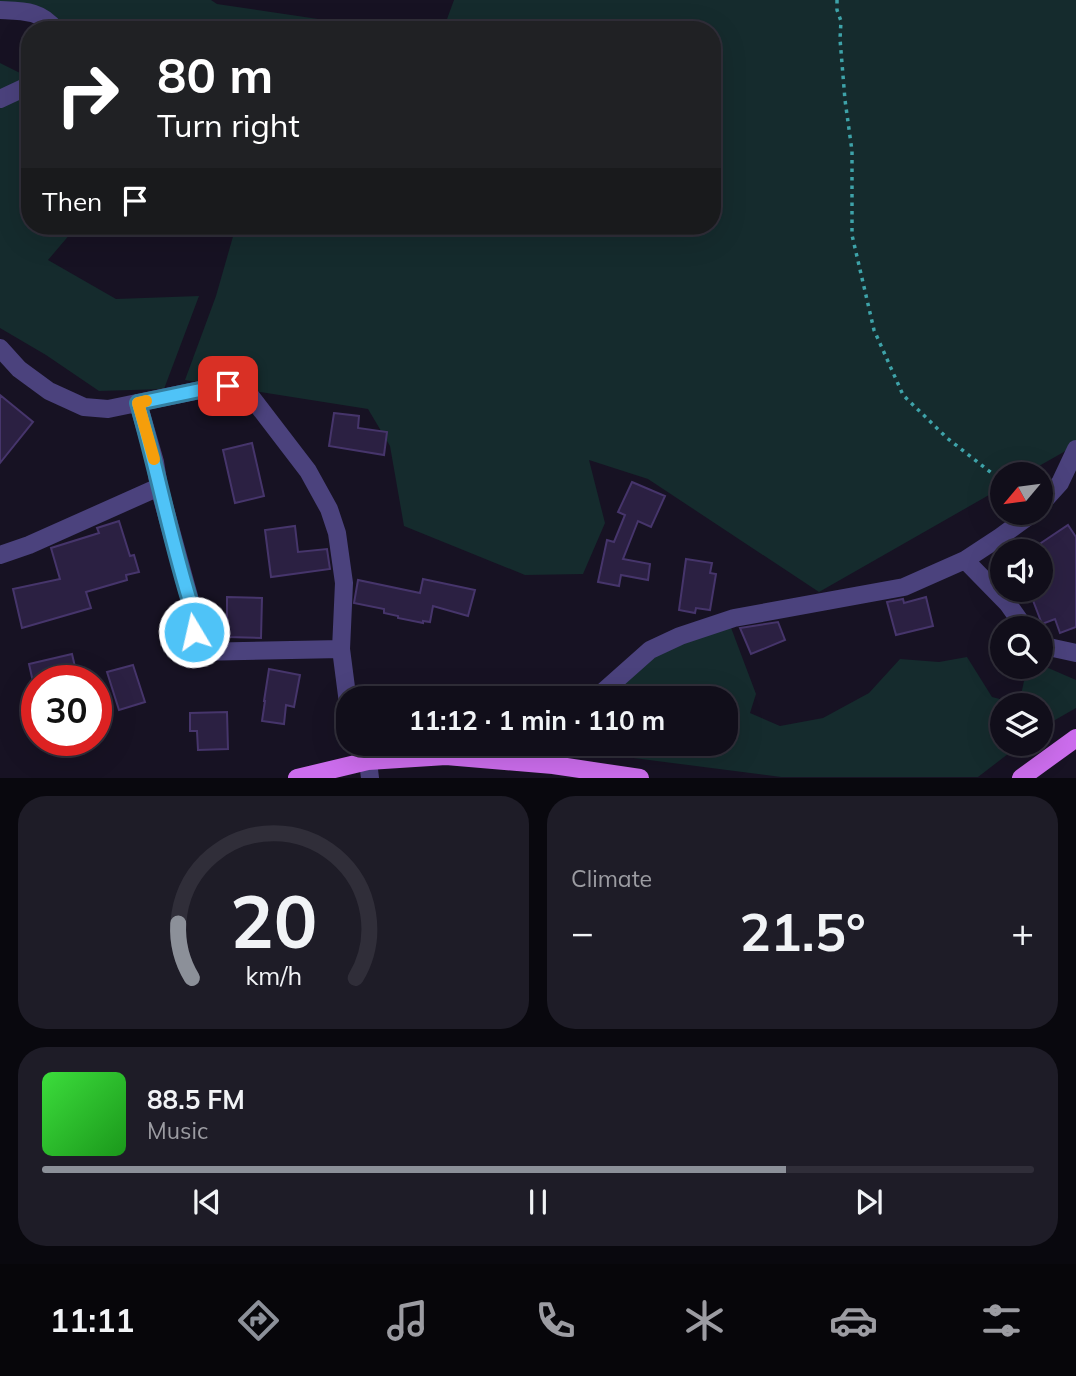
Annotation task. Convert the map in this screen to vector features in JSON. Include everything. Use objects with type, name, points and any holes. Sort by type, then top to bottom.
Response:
[{"type":"main road","points":[[1021,778],[1076,738]]},
{"type":"main road","points":[[297,778],[368,761],[446,756],[550,771],[640,778]]},
{"type":"street","points":[[0,10],[29,11],[49,21]]},
{"type":"street","points":[[0,99],[21,89]]},
{"type":"street","points":[[0,348],[19,369],[49,391],[84,407],[108,409],[228,386],[249,394],[308,471],[329,509],[337,533],[344,583],[341,649],[346,686]]},
{"type":"street","points":[[138,403],[193,611],[195,652],[341,649]]},
{"type":"street","points":[[1054,490],[1060,483],[1076,449]]},
{"type":"street","points":[[0,555],[29,545],[159,486]]},
{"type":"street","points":[[610,686],[650,650],[680,636],[734,618],[904,587],[965,559],[1016,525]]},
{"type":"street","points":[[965,559],[1016,616]]},
{"type":"street","points":[[1053,648],[1076,653]]},
{"type":"path","points":[[837,0],[852,151],[852,235],[874,330],[903,395],[947,439],[990,472]]},
{"type":"green space","points":[[0,0],[211,0],[217,4],[331,21],[30,21],[0,11]]},
{"type":"green space","points":[[454,0],[1076,0],[1076,445],[1046,462],[990,462],[990,494],[819,592],[648,479],[589,460],[605,523],[583,574],[525,575],[404,526],[390,446],[368,409],[185,380],[216,296],[233,235],[721,235],[721,21],[446,21]]},
{"type":"green space","points":[[0,63],[21,74],[21,235],[69,235],[48,260],[116,299],[199,296],[164,389],[99,391],[0,328]]},
{"type":"green space","points":[[730,625],[756,694],[750,713],[780,726],[823,718],[869,693],[900,659],[939,662],[967,657],[990,694],[990,756],[1005,756],[978,777],[781,777],[618,756],[738,756],[738,686],[617,686],[654,655]]},
{"type":"green space","points":[[1053,670],[1076,680],[1076,708],[1053,721],[1053,693],[1021,693],[1024,681],[1053,679]]},
{"type":"building","points":[[0,395],[33,422],[0,463]]},
{"type":"building","points":[[334,413],[359,416],[358,428],[387,432],[384,455],[329,446]]},
{"type":"building","points":[[252,443],[264,496],[235,503],[223,450]]},
{"type":"building","points":[[632,482],[665,496],[651,527],[638,521],[623,559],[650,564],[648,580],[621,575],[619,586],[598,582],[607,540],[614,542],[625,515],[618,512]]},
{"type":"building","points":[[119,521],[130,556],[134,555],[139,572],[126,575],[127,580],[86,592],[91,608],[22,628],[13,589],[60,579],[51,548],[99,533],[97,528]]},
{"type":"building","points":[[1068,525],[1076,537],[1076,627],[1060,633],[1053,616],[1039,616],[1034,602],[1053,602],[1053,539],[1047,539]]},
{"type":"building","points":[[295,526],[298,552],[327,549],[330,569],[271,577],[265,530]]},
{"type":"building","points":[[686,559],[712,563],[710,573],[716,574],[710,610],[696,608],[695,613],[679,610]]},
{"type":"building","points":[[423,579],[475,590],[468,616],[433,606],[430,622],[423,623],[384,613],[384,609],[354,603],[358,580],[420,593]]},
{"type":"building","points":[[227,597],[262,598],[261,638],[227,637]]},
{"type":"building","points":[[926,597],[933,626],[896,635],[887,602],[903,599],[904,603]]},
{"type":"building","points":[[778,622],[785,640],[751,654],[740,628]]},
{"type":"building","points":[[72,654],[75,665],[29,665]]},
{"type":"building","points":[[133,665],[145,702],[119,710],[112,688],[112,671]]},
{"type":"building","points":[[269,669],[300,675],[294,707],[286,705],[284,724],[262,721]]},
{"type":"building","points":[[227,712],[228,749],[198,750],[197,731],[190,731],[190,713]]},
{"type":"slow traffic","points":[[146,401],[138,403],[154,459]]},
{"type":"route","points":[[194,632],[193,611],[138,403],[228,386]]}]
